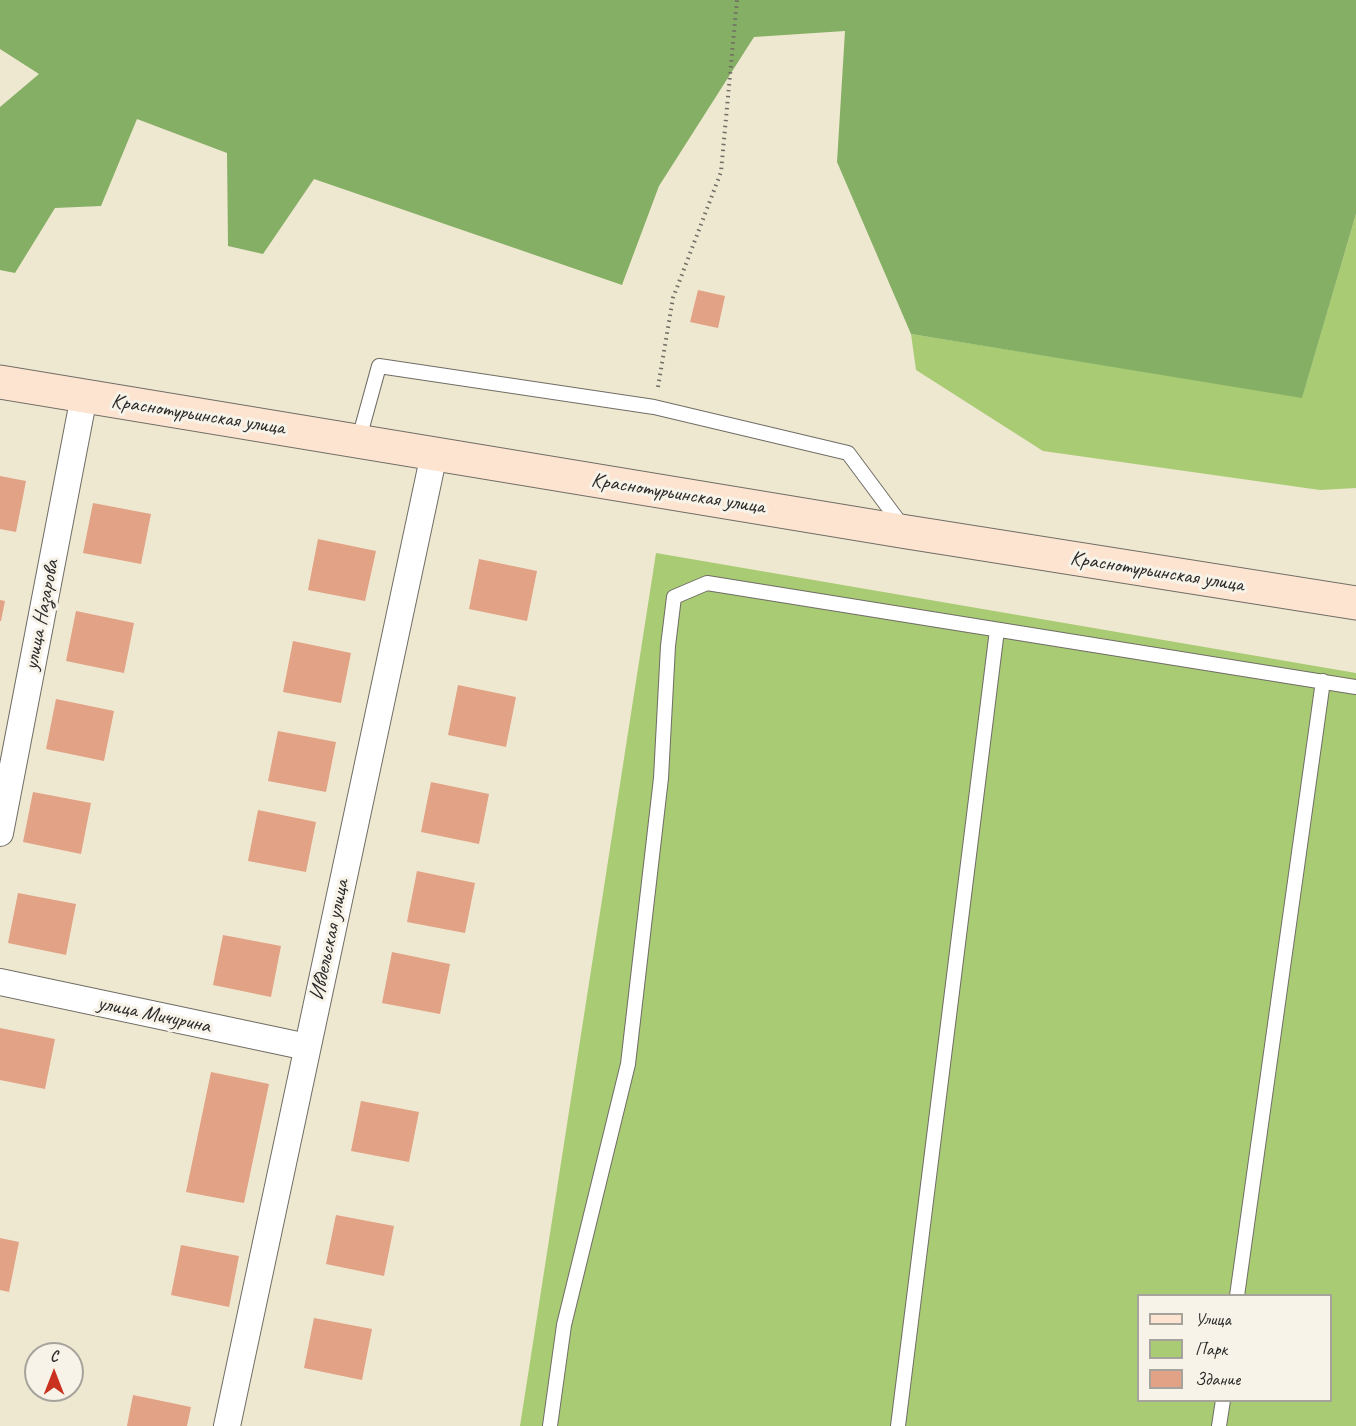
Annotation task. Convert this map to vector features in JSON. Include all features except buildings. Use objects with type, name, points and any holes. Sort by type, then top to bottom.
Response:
[{"type":"main road","name":"Краснотурьинская улица","points":[[0,382],[907,532],[1356,603]]},
{"type":"street","name":"улица Назарова","points":[[0,833],[84,396]]},
{"type":"street","name":"Ивдельская улица","points":[[227,1426],[434,454]]},
{"type":"street","name":"улица Мичурина","points":[[0,982],[307,1047]]},
{"type":"lane","points":[[358,442],[378,366],[654,407],[848,453],[907,532]]},
{"type":"lane","points":[[550,1426],[564,1325],[628,1064],[661,778],[668,646],[674,597],[707,583],[1356,687]]},
{"type":"lane","points":[[898,1426],[997,630]]},
{"type":"lane","points":[[1237,1294],[1323,681]]},
{"type":"lane","points":[[1219,1426],[1223,1402]]},
{"type":"path","points":[[654,407],[673,298],[721,172],[737,0]]},
{"type":"green space","points":[[0,0],[1356,0],[1356,214],[1302,398],[911,334],[837,162],[845,31],[754,37],[659,186],[622,285],[314,179],[263,254],[228,246],[227,153],[137,119],[101,206],[55,208],[15,273],[0,270],[0,107],[39,74],[0,49]]},
{"type":"green space","points":[[1356,214],[1356,488],[1320,490],[1043,451],[916,370],[911,334],[1302,397]]},
{"type":"green space","points":[[656,553],[1356,673],[1356,1426],[520,1426]]}]
